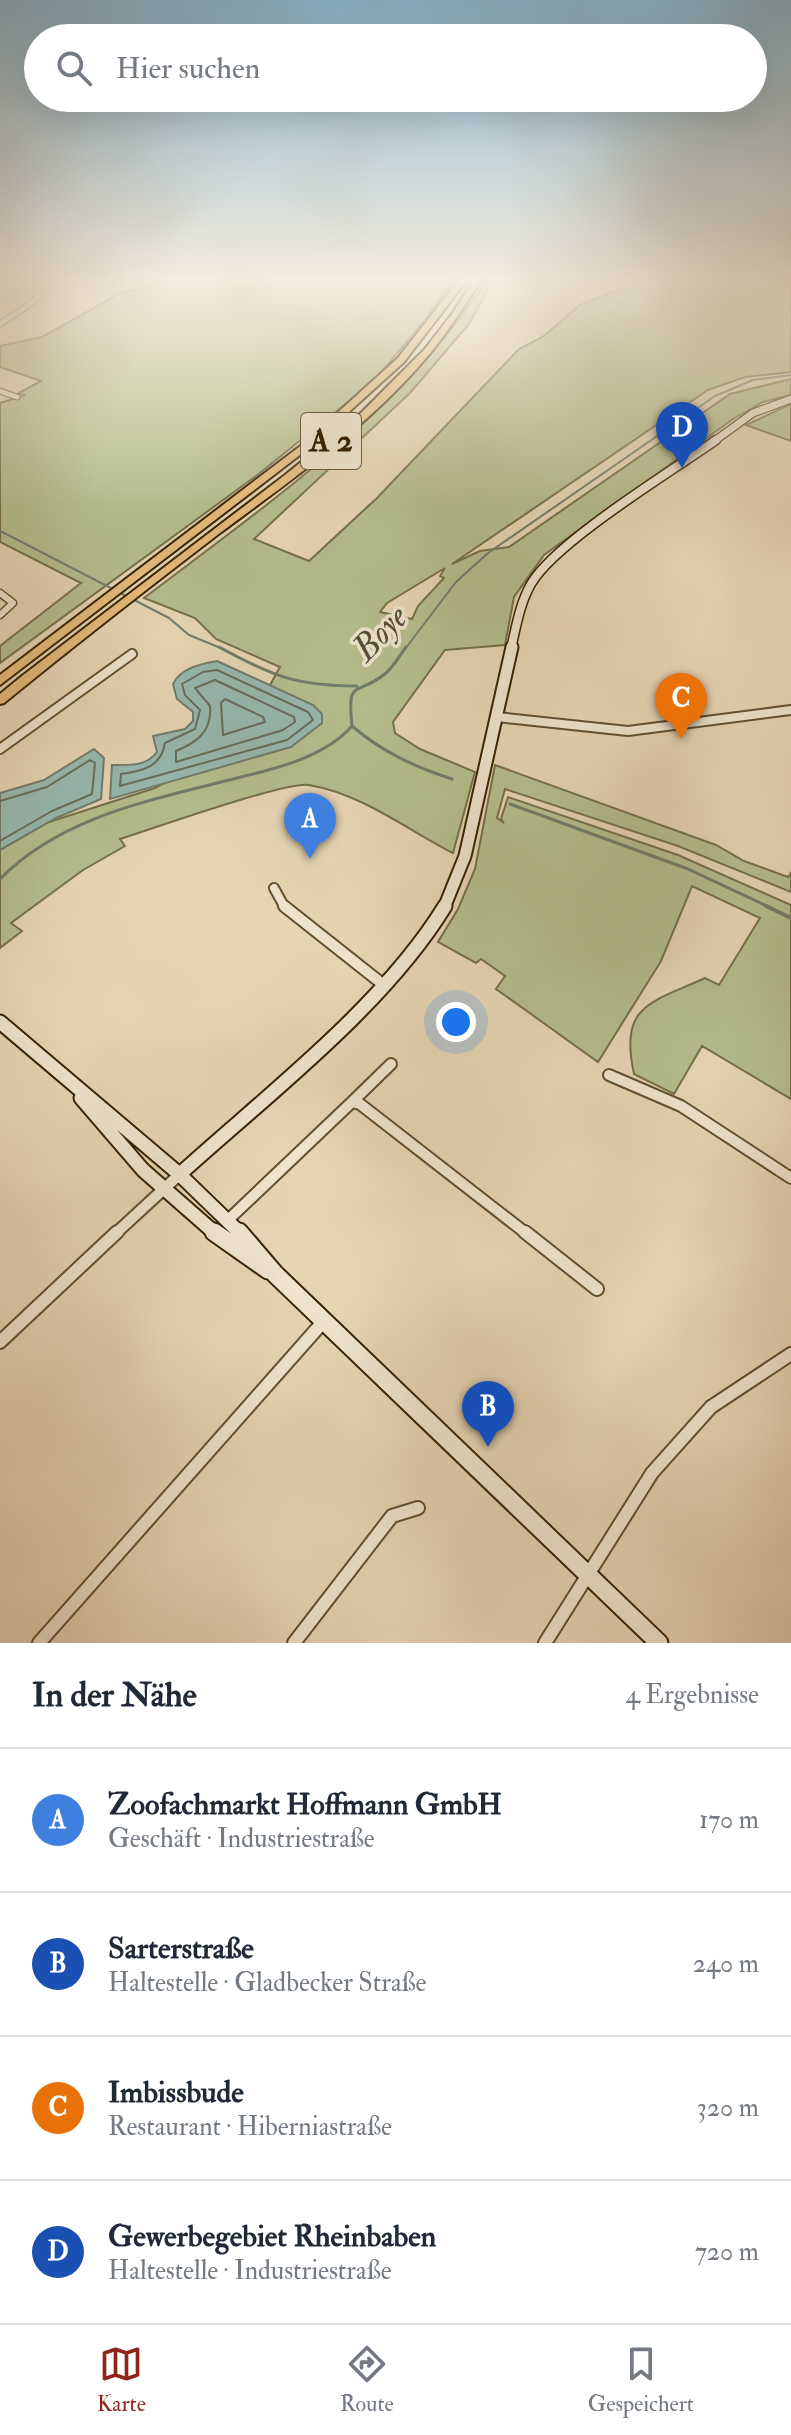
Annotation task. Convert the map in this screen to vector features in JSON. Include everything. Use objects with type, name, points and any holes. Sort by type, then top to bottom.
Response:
[{"type":"highway","name":"A 2","points":[[0,681],[272,474],[367,393],[407,353]]},
{"type":"highway","name":"A 2","points":[[0,700],[286,478],[370,408],[422,353]]},
{"type":"street","points":[[0,391],[17,397]]},
{"type":"street","points":[[0,1342],[385,986],[428,934],[459,873],[518,621],[532,582],[562,550],[753,413],[791,399]]},
{"type":"street","points":[[0,593],[13,603],[0,615]]},
{"type":"street","points":[[0,749],[132,654]]},
{"type":"street","points":[[497,717],[628,731],[791,710]]},
{"type":"street","points":[[274,888],[285,909],[385,986]]},
{"type":"street","points":[[0,1022],[75,1089],[118,1119],[180,1174],[228,1220],[275,1274],[659,1643]]},
{"type":"street","points":[[228,1220],[391,1064]]},
{"type":"street","points":[[609,1075],[637,1085],[732,1136],[791,1178]]},
{"type":"street","points":[[75,1089],[104,1129],[165,1188],[227,1244],[275,1274]]},
{"type":"street","points":[[352,1102],[360,1104],[597,1289]]},
{"type":"street","points":[[39,1643],[324,1321]]},
{"type":"street","points":[[545,1643],[652,1473],[711,1407],[791,1354]]},
{"type":"street","points":[[294,1643],[392,1516],[418,1508]]},
{"type":"green space","points":[[0,353],[398,353],[373,382],[256,476],[0,663],[0,646],[81,583],[0,542],[0,403],[25,395],[17,394],[41,381],[0,367]]},
{"type":"green space","points":[[431,353],[444,353],[410,393],[254,539],[309,561],[377,498],[515,353],[791,353],[791,372],[745,377],[708,390],[452,564],[480,551],[509,547],[730,394],[791,379],[791,395],[763,402],[733,419],[544,555],[514,597],[505,645],[445,650],[393,722],[395,733],[420,749],[475,772],[453,853],[347,796],[309,785],[275,790],[120,839],[125,846],[83,870],[11,923],[22,931],[0,948],[0,850],[46,823],[155,788],[313,705],[269,687],[280,667],[216,639],[195,618],[144,598],[332,452]],"holes":[[[445,568],[440,576],[444,578],[418,606],[412,619],[380,612],[387,603]]]},
{"type":"green space","points":[[791,404],[791,441],[746,425]]},
{"type":"green space","points":[[495,765],[716,845],[744,861],[788,877],[791,873],[791,892],[678,846],[505,789],[497,818],[504,823],[501,819],[508,797],[678,855],[791,905],[791,1099],[702,1046],[674,1094],[634,1074],[631,1033],[644,1009],[705,978],[719,985],[760,918],[692,886],[661,961],[598,1062],[496,989],[505,976],[481,959],[476,963],[438,942],[458,909],[475,869]]},
{"type":"water","points":[[217,661],[313,705],[322,714],[322,723],[291,747],[110,799],[112,765],[148,760],[157,752],[153,736],[185,729],[193,721],[193,712],[177,699],[173,684],[176,679],[192,668]]},
{"type":"water","points":[[94,749],[104,758],[101,799],[56,818],[0,850],[0,793],[44,780]]},
{"type":"waterway","name":"Boye","points":[[405,649],[456,582],[488,553],[715,396],[753,380],[791,375]]},
{"type":"waterway","points":[[0,531],[169,618],[189,635],[222,649]]},
{"type":"waterway","name":"Boye","points":[[352,726],[353,694],[386,673],[406,647]]},
{"type":"waterway","points":[[222,649],[285,677],[317,684],[357,686]]},
{"type":"waterway","name":"Boye","points":[[0,879],[50,840],[78,826],[137,804],[295,762],[326,747],[352,726]]},
{"type":"waterway","points":[[352,726],[399,758],[452,779]]},
{"type":"waterway","points":[[510,804],[688,869],[771,908]]},
{"type":"waterway","points":[[766,906],[791,918]]},
{"type":"place","name":"Gewerbegebiet Rheinbaben","points":[[682,468]]},
{"type":"place","name":"Imbissbude","points":[[681,739]]},
{"type":"place","name":"Zoofachmarkt Hoffmann GmbH","points":[[310,859]]},
{"type":"place","name":"Sarterstraße","points":[[488,1447]]}]
